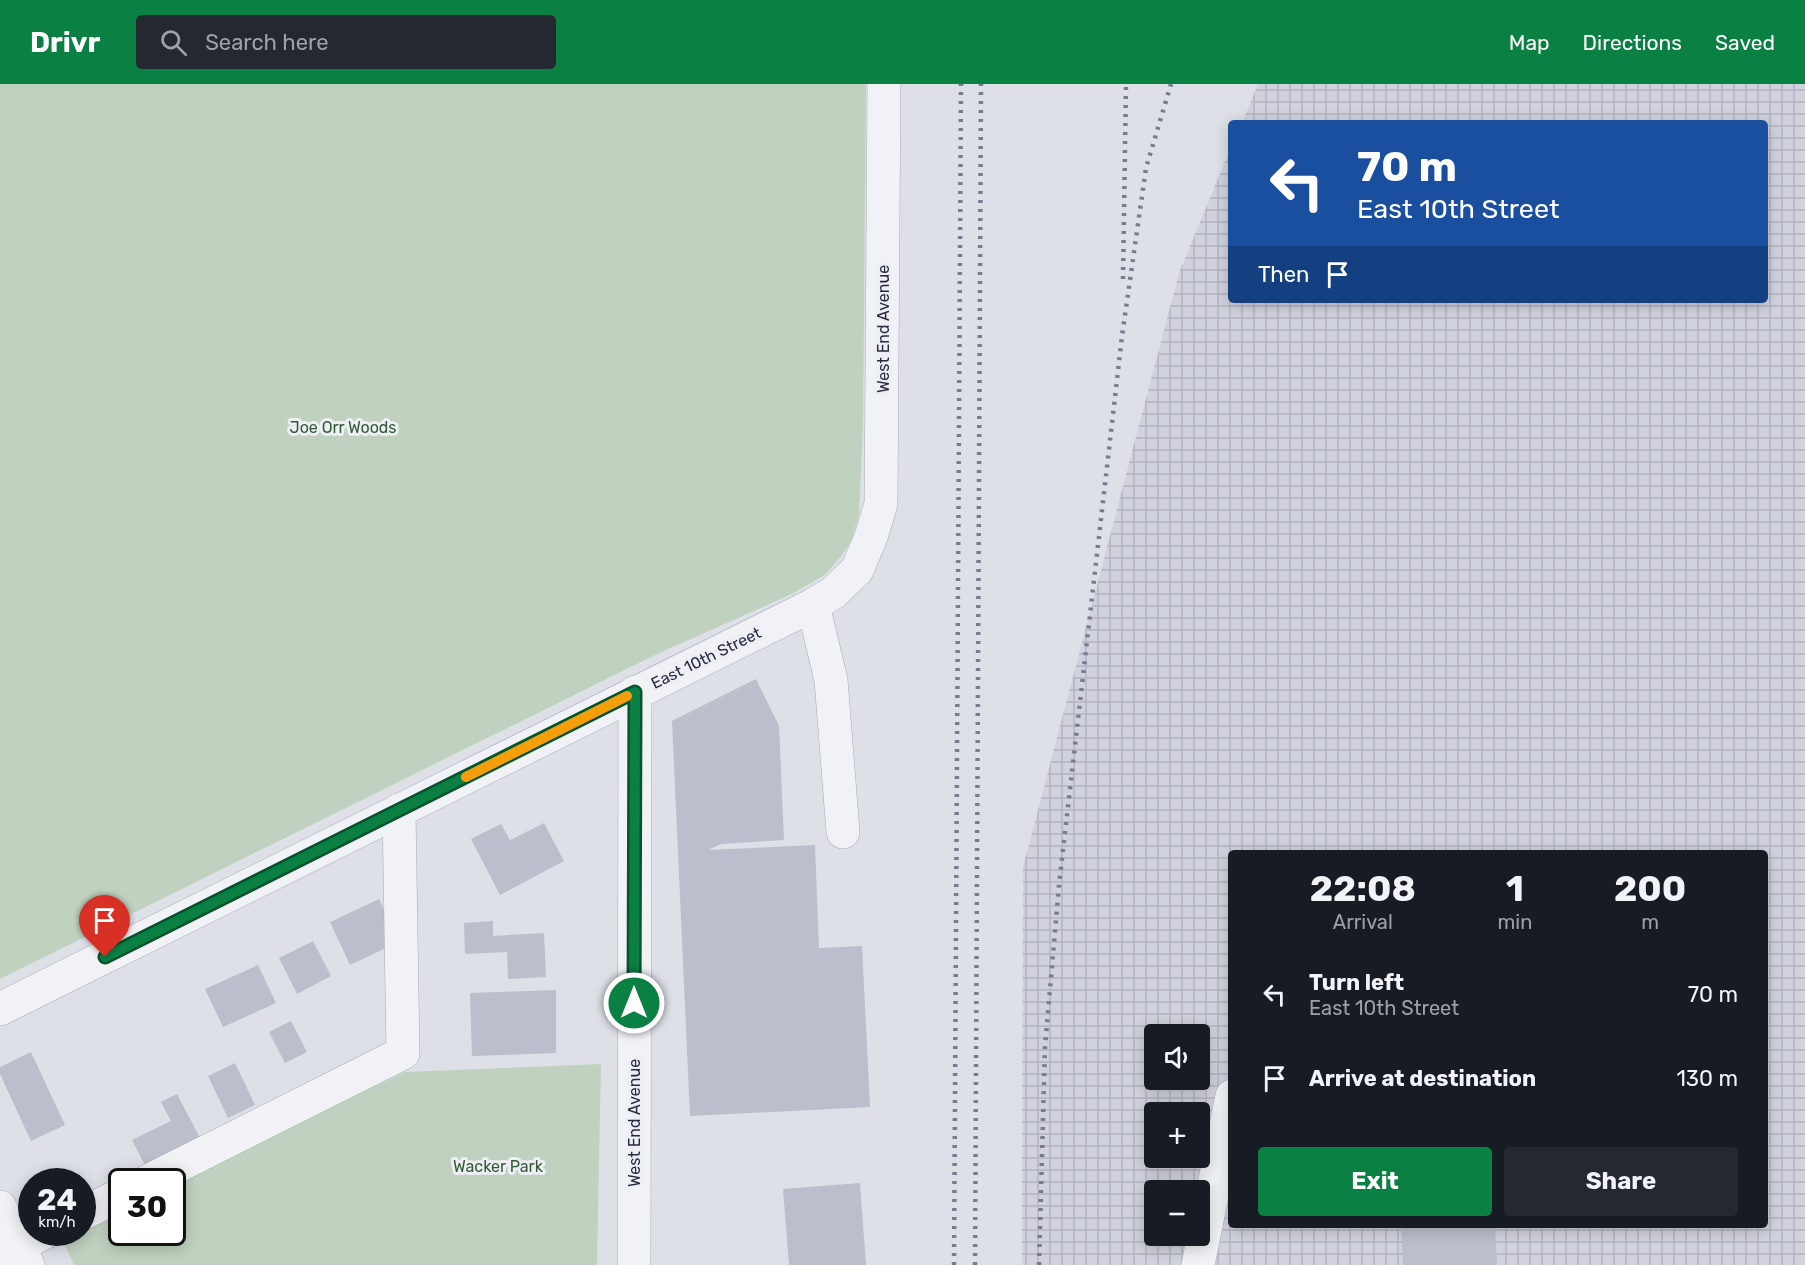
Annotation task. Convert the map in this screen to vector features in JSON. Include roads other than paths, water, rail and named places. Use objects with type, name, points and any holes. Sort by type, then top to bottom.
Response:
[{"type":"street","name":"West End Avenue","points":[[857,570],[871,537],[881,504],[884,84]]},
{"type":"street","name":"East 10th Street","points":[[0,1009],[813,605],[833,593],[857,570]]},
{"type":"street","points":[[813,605],[831,680],[843,832]]},
{"type":"street","name":"West End Avenue","points":[[634,1265],[635,692]]},
{"type":"street","points":[[174,1168],[403,1053],[399,810]]},
{"type":"street","points":[[1198,1265],[1228,1116]]},
{"type":"street","points":[[0,1207],[23,1250]]},
{"type":"railway","points":[[954,1265],[961,84]]},
{"type":"railway","points":[[975,1265],[981,84]]},
{"type":"railway","points":[[1123,279],[1126,84]]},
{"type":"railway","points":[[1039,1265],[1045,1047],[1059,885],[1122,336],[1146,168],[1171,84]]},
{"type":"park label","name":"Joe Orr Woods","points":[[343,427]]},
{"type":"park label","name":"Wacker Park","points":[[498,1166]]}]
